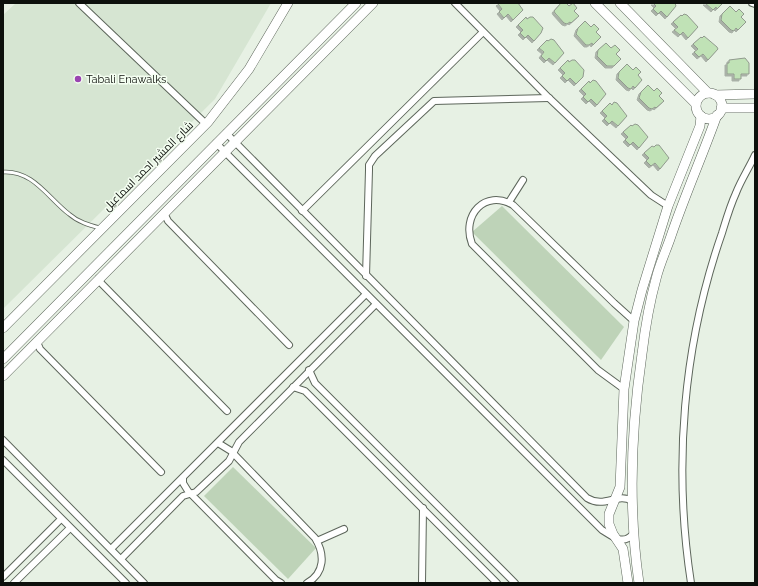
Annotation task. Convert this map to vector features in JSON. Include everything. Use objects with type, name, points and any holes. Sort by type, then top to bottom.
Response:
[{"type":"street","points":[[79,3],[206,124]]},
{"type":"street","name":"شارع المشير احمد اسماعيل","points":[[3,328],[206,124],[249,69],[288,3]]},
{"type":"street","points":[[3,359],[356,3]]},
{"type":"street","points":[[3,376],[235,140],[373,3]]},
{"type":"street","points":[[454,3],[549,98],[651,195],[668,206]]},
{"type":"street","points":[[595,3],[696,104]]},
{"type":"street","points":[[620,3],[712,94],[720,100],[719,111],[692,176],[656,279],[647,321],[637,387],[633,437],[633,534],[639,583]]},
{"type":"street","points":[[302,211],[483,32]]},
{"type":"street","points":[[755,94],[712,94],[700,96],[696,104],[697,111],[701,116],[709,118],[719,111],[755,108]]},
{"type":"street","points":[[366,276],[369,165],[374,156],[434,101],[549,98]]},
{"type":"street","points":[[628,583],[623,549],[609,524],[609,514],[620,487],[624,389],[634,320],[668,206],[700,126],[701,116]]},
{"type":"street","points":[[226,133],[235,140],[241,149],[352,262],[587,498],[598,503],[623,498],[632,501]]},
{"type":"street","points":[[216,143],[226,150],[231,159],[602,530],[616,538],[624,540],[633,534]]},
{"type":"street","points":[[691,583],[684,541],[681,491],[682,442],[691,352],[700,306],[712,260],[736,193],[755,155]]},
{"type":"street","points":[[508,202],[524,180]]},
{"type":"street","points":[[624,389],[598,370],[472,244],[468,234],[469,224],[477,208],[485,203],[497,200],[508,202],[513,205],[614,303],[634,320]]},
{"type":"street","points":[[164,213],[168,221],[289,346]]},
{"type":"street","points":[[343,271],[352,262]]},
{"type":"street","points":[[100,278],[101,283],[226,411]]},
{"type":"street","points":[[111,549],[218,444],[366,294]]},
{"type":"street","points":[[121,559],[183,496],[193,494],[229,461],[239,442],[376,304]]},
{"type":"street","points":[[37,342],[40,349],[161,472]]},
{"type":"street","points":[[309,370],[315,383],[516,583]]},
{"type":"street","points":[[293,387],[305,391],[497,583]]},
{"type":"street","points":[[3,440],[144,583]]},
{"type":"street","points":[[218,444],[227,448],[317,541],[323,554],[322,563],[315,577],[307,583]]},
{"type":"street","points":[[3,460],[126,583]]},
{"type":"street","points":[[26,483],[36,473]]},
{"type":"street","points":[[183,478],[185,488],[193,494],[276,580],[281,583]]},
{"type":"street","points":[[422,583],[423,508]]},
{"type":"street","points":[[3,577],[61,519]]},
{"type":"street","points":[[14,583],[70,528]]},
{"type":"street","points":[[317,541],[344,529]]},
{"type":"street","points":[[487,573],[497,564]]},
{"type":"lane","points":[[3,172],[12,171],[23,174],[33,181],[70,215],[90,226],[103,228]]},
{"type":"shaded area","points":[[16,3],[271,3],[215,99],[3,309],[3,15]]},
{"type":"shaded area","points":[[502,206],[624,327],[601,360],[472,232]]},
{"type":"shaded area","points":[[233,467],[316,548],[288,579],[204,496]]},
{"type":"building","points":[[518,3],[523,10],[513,20],[508,14],[504,18],[499,12],[502,9],[498,4]]},
{"type":"building","points":[[561,3],[566,3],[569,6],[573,3],[577,8],[574,11],[579,16],[571,23],[564,23],[554,11]]},
{"type":"building","points":[[653,3],[675,3],[676,6],[667,17],[661,11],[658,14],[653,9],[656,6]]},
{"type":"building","points":[[705,3],[723,3],[717,9],[716,7],[713,10]]},
{"type":"building","points":[[730,6],[736,12],[739,9],[744,14],[741,17],[746,22],[738,30],[736,28],[734,31],[721,20],[722,14]]},
{"type":"building","points":[[684,14],[687,15],[698,27],[688,38],[683,32],[680,35],[674,30],[678,27],[673,22]]},
{"type":"building","points":[[526,17],[527,19],[533,17],[543,28],[541,33],[534,41],[528,35],[525,38],[520,33],[523,30],[518,25]]},
{"type":"building","points":[[585,21],[591,27],[594,24],[599,29],[596,32],[601,37],[593,45],[592,43],[586,45],[576,34],[578,28]]},
{"type":"building","points":[[704,36],[718,49],[708,60],[703,54],[699,57],[694,52],[698,49],[693,44]]},
{"type":"building","points":[[551,39],[554,40],[564,53],[555,63],[549,58],[546,61],[541,56],[544,52],[539,48],[547,40],[548,41]]},
{"type":"building","points":[[606,43],[611,48],[615,45],[620,50],[616,54],[621,59],[614,66],[607,66],[597,56],[598,50]]},
{"type":"building","points":[[745,58],[749,63],[749,74],[741,74],[741,79],[734,79],[734,74],[727,74],[727,63],[729,63],[729,60]]},
{"type":"building","points":[[568,60],[569,62],[575,60],[584,70],[583,77],[576,84],[570,78],[567,81],[562,76],[565,73],[560,68]]},
{"type":"building","points":[[627,64],[633,70],[636,67],[641,72],[638,75],[642,80],[635,88],[633,86],[631,89],[618,78],[619,72]]},
{"type":"building","points":[[593,80],[596,81],[606,94],[597,105],[591,99],[588,102],[583,97],[586,94],[581,89],[589,81],[590,83]]},
{"type":"building","points":[[648,85],[654,91],[657,88],[662,93],[659,96],[664,101],[656,108],[649,108],[639,98],[641,92]]},
{"type":"building","points":[[614,102],[617,103],[627,116],[618,126],[612,121],[609,124],[604,119],[607,116],[602,111],[610,103],[612,105]]},
{"type":"building","points":[[635,124],[638,125],[648,137],[639,148],[633,142],[630,145],[625,140],[628,137],[623,132],[631,125],[632,126]]},
{"type":"building","points":[[659,145],[669,158],[660,169],[655,163],[651,166],[646,161],[649,158],[644,153],[652,146],[654,147]]},
{"type":"place","name":"Tabali Enawalks","points":[[78,79]]}]
